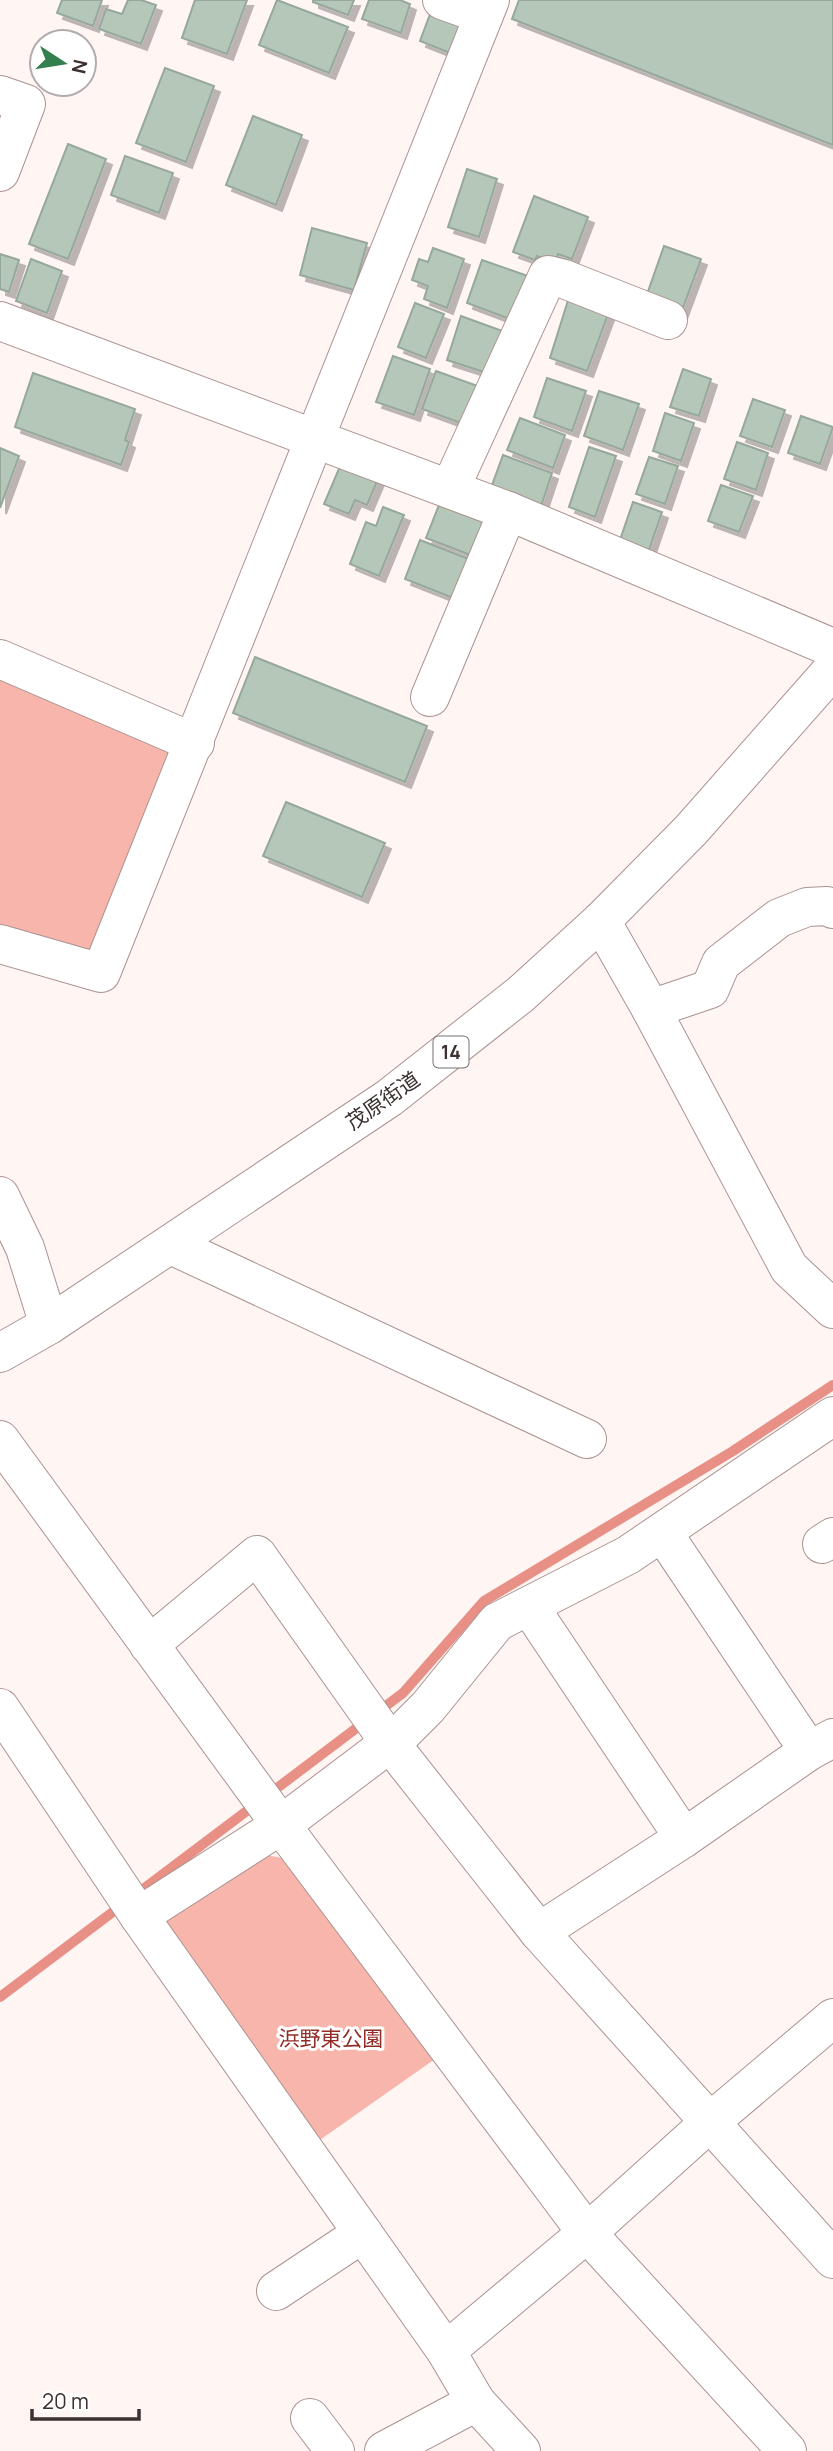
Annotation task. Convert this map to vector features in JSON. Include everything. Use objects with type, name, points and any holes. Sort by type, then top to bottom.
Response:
[{"type":"street","points":[[0,944],[101,973],[487,8],[442,0]]},
{"type":"street","points":[[0,95],[26,104],[0,172]]},
{"type":"street","points":[[450,489],[548,275],[668,320]]},
{"type":"street","points":[[0,321],[508,511],[833,648]]},
{"type":"street","points":[[430,697],[508,511]]},
{"type":"street","points":[[0,659],[195,743]]},
{"type":"street","name":"茂原街道","points":[[0,1353],[49,1325],[171,1245],[400,1090],[521,994],[601,921],[691,830],[833,669]]},
{"type":"street","points":[[651,1009],[710,989],[721,963],[779,918],[807,907],[827,906],[833,909]]},
{"type":"street","points":[[601,921],[789,1268],[833,1309]]},
{"type":"street","points":[[0,1196],[25,1248],[49,1325]]},
{"type":"street","points":[[171,1245],[587,1438]]},
{"type":"street","points":[[0,1258],[49,1325]]},
{"type":"street","points":[[139,1916],[281,1825],[390,1743],[428,1707],[497,1622],[628,1555],[833,1416]]},
{"type":"street","points":[[0,1440],[281,1825],[587,2233],[787,2451]]},
{"type":"street","points":[[539,1932],[821,1745],[663,1533]]},
{"type":"street","points":[[149,1645],[257,1555],[390,1743],[539,1932],[833,2259]]},
{"type":"street","points":[[529,1606],[684,1838]]},
{"type":"street","points":[[0,1708],[139,1916],[446,2351],[476,2402],[521,2451]]},
{"type":"street","points":[[446,2351],[587,2233],[709,2123],[831,2024]]},
{"type":"street","points":[[276,2291],[363,2232]]},
{"type":"street","points":[[384,2451],[476,2402]]},
{"type":"street","points":[[310,2418],[335,2451]]},
{"type":"green space","points":[[0,673],[179,749],[94,959],[0,929]]},
{"type":"green space","name":"浜野東公園","points":[[250,1852],[282,1858],[435,2059],[317,2142],[162,1916]]},
{"type":"building","points":[[62,0],[102,0],[93,26],[57,13]]},
{"type":"building","points":[[128,0],[141,0],[156,5],[141,44],[99,29],[106,9],[122,14]]},
{"type":"building","points":[[195,0],[247,0],[227,54],[182,38]]},
{"type":"building","points":[[277,0],[348,27],[329,73],[259,45]]},
{"type":"building","points":[[313,0],[354,0],[348,15]]},
{"type":"building","points":[[369,0],[400,0],[410,4],[401,33],[362,19]]},
{"type":"building","points":[[519,0],[833,0],[833,145],[512,19]]},
{"type":"building","points":[[432,9],[467,22],[455,55],[420,41]]},
{"type":"building","points":[[165,68],[214,86],[186,162],[136,143]]},
{"type":"building","points":[[253,116],[302,135],[276,205],[226,185]]},
{"type":"building","points":[[68,144],[106,159],[68,259],[29,244]]},
{"type":"building","points":[[125,156],[173,173],[159,213],[111,195]]},
{"type":"building","points":[[467,169],[497,179],[479,237],[448,227]]},
{"type":"building","points":[[534,196],[588,217],[572,259],[558,254],[555,263],[537,256],[535,260],[513,252]]},
{"type":"building","points":[[312,228],[367,243],[354,290],[300,275]]},
{"type":"building","points":[[664,246],[701,259],[681,313],[645,300]]},
{"type":"building","points":[[433,248],[464,259],[447,308],[424,299],[428,286],[412,280],[419,259],[428,262]]},
{"type":"building","points":[[0,254],[19,260],[9,292],[0,289]]},
{"type":"building","points":[[31,259],[62,271],[47,313],[16,301]]},
{"type":"building","points":[[482,260],[531,277],[515,321],[467,303]]},
{"type":"building","points":[[570,294],[610,309],[587,371],[550,358]]},
{"type":"building","points":[[415,303],[444,314],[426,358],[398,347]]},
{"type":"building","points":[[461,316],[508,333],[493,375],[447,360]]},
{"type":"building","points":[[393,356],[430,369],[414,415],[376,402]]},
{"type":"building","points":[[683,369],[711,379],[699,416],[670,407]]},
{"type":"building","points":[[436,371],[486,389],[472,427],[422,409]]},
{"type":"building","points":[[33,373],[135,409],[125,440],[129,442],[121,465],[15,427]]},
{"type":"building","points":[[547,378],[586,391],[572,431],[534,417]]},
{"type":"building","points":[[599,391],[639,404],[623,450],[584,436]]},
{"type":"building","points":[[753,399],[785,410],[772,447],[740,436]]},
{"type":"building","points":[[665,413],[694,423],[681,461],[653,451]]},
{"type":"building","points":[[801,416],[833,427],[820,464],[788,453]]},
{"type":"building","points":[[520,418],[565,435],[553,468],[507,450]]},
{"type":"building","points":[[737,442],[768,453],[756,490],[724,479]]},
{"type":"building","points":[[589,447],[616,456],[595,517],[569,507]]},
{"type":"building","points":[[0,448],[19,456],[0,508]]},
{"type":"building","points":[[503,455],[552,473],[541,506],[491,488]]},
{"type":"building","points":[[649,457],[678,466],[665,504],[636,494]]},
{"type":"building","points":[[341,464],[378,479],[367,505],[355,500],[349,514],[324,504]]},
{"type":"building","points":[[721,485],[753,496],[739,532],[708,521]]},
{"type":"building","points":[[633,502],[662,512],[649,550],[620,540]]},
{"type":"building","points":[[439,505],[486,523],[473,556],[426,538]]},
{"type":"building","points":[[383,507],[404,515],[379,576],[350,564],[366,522],[376,526]]},
{"type":"building","points":[[420,540],[469,559],[453,598],[405,579]]},
{"type":"building","points":[[255,657],[427,726],[405,782],[233,713]]},
{"type":"building","points":[[286,802],[385,843],[362,897],[263,856]]},
{"type":"waterway","points":[[0,1997],[403,1693],[484,1601],[733,1451],[833,1385]]}]
